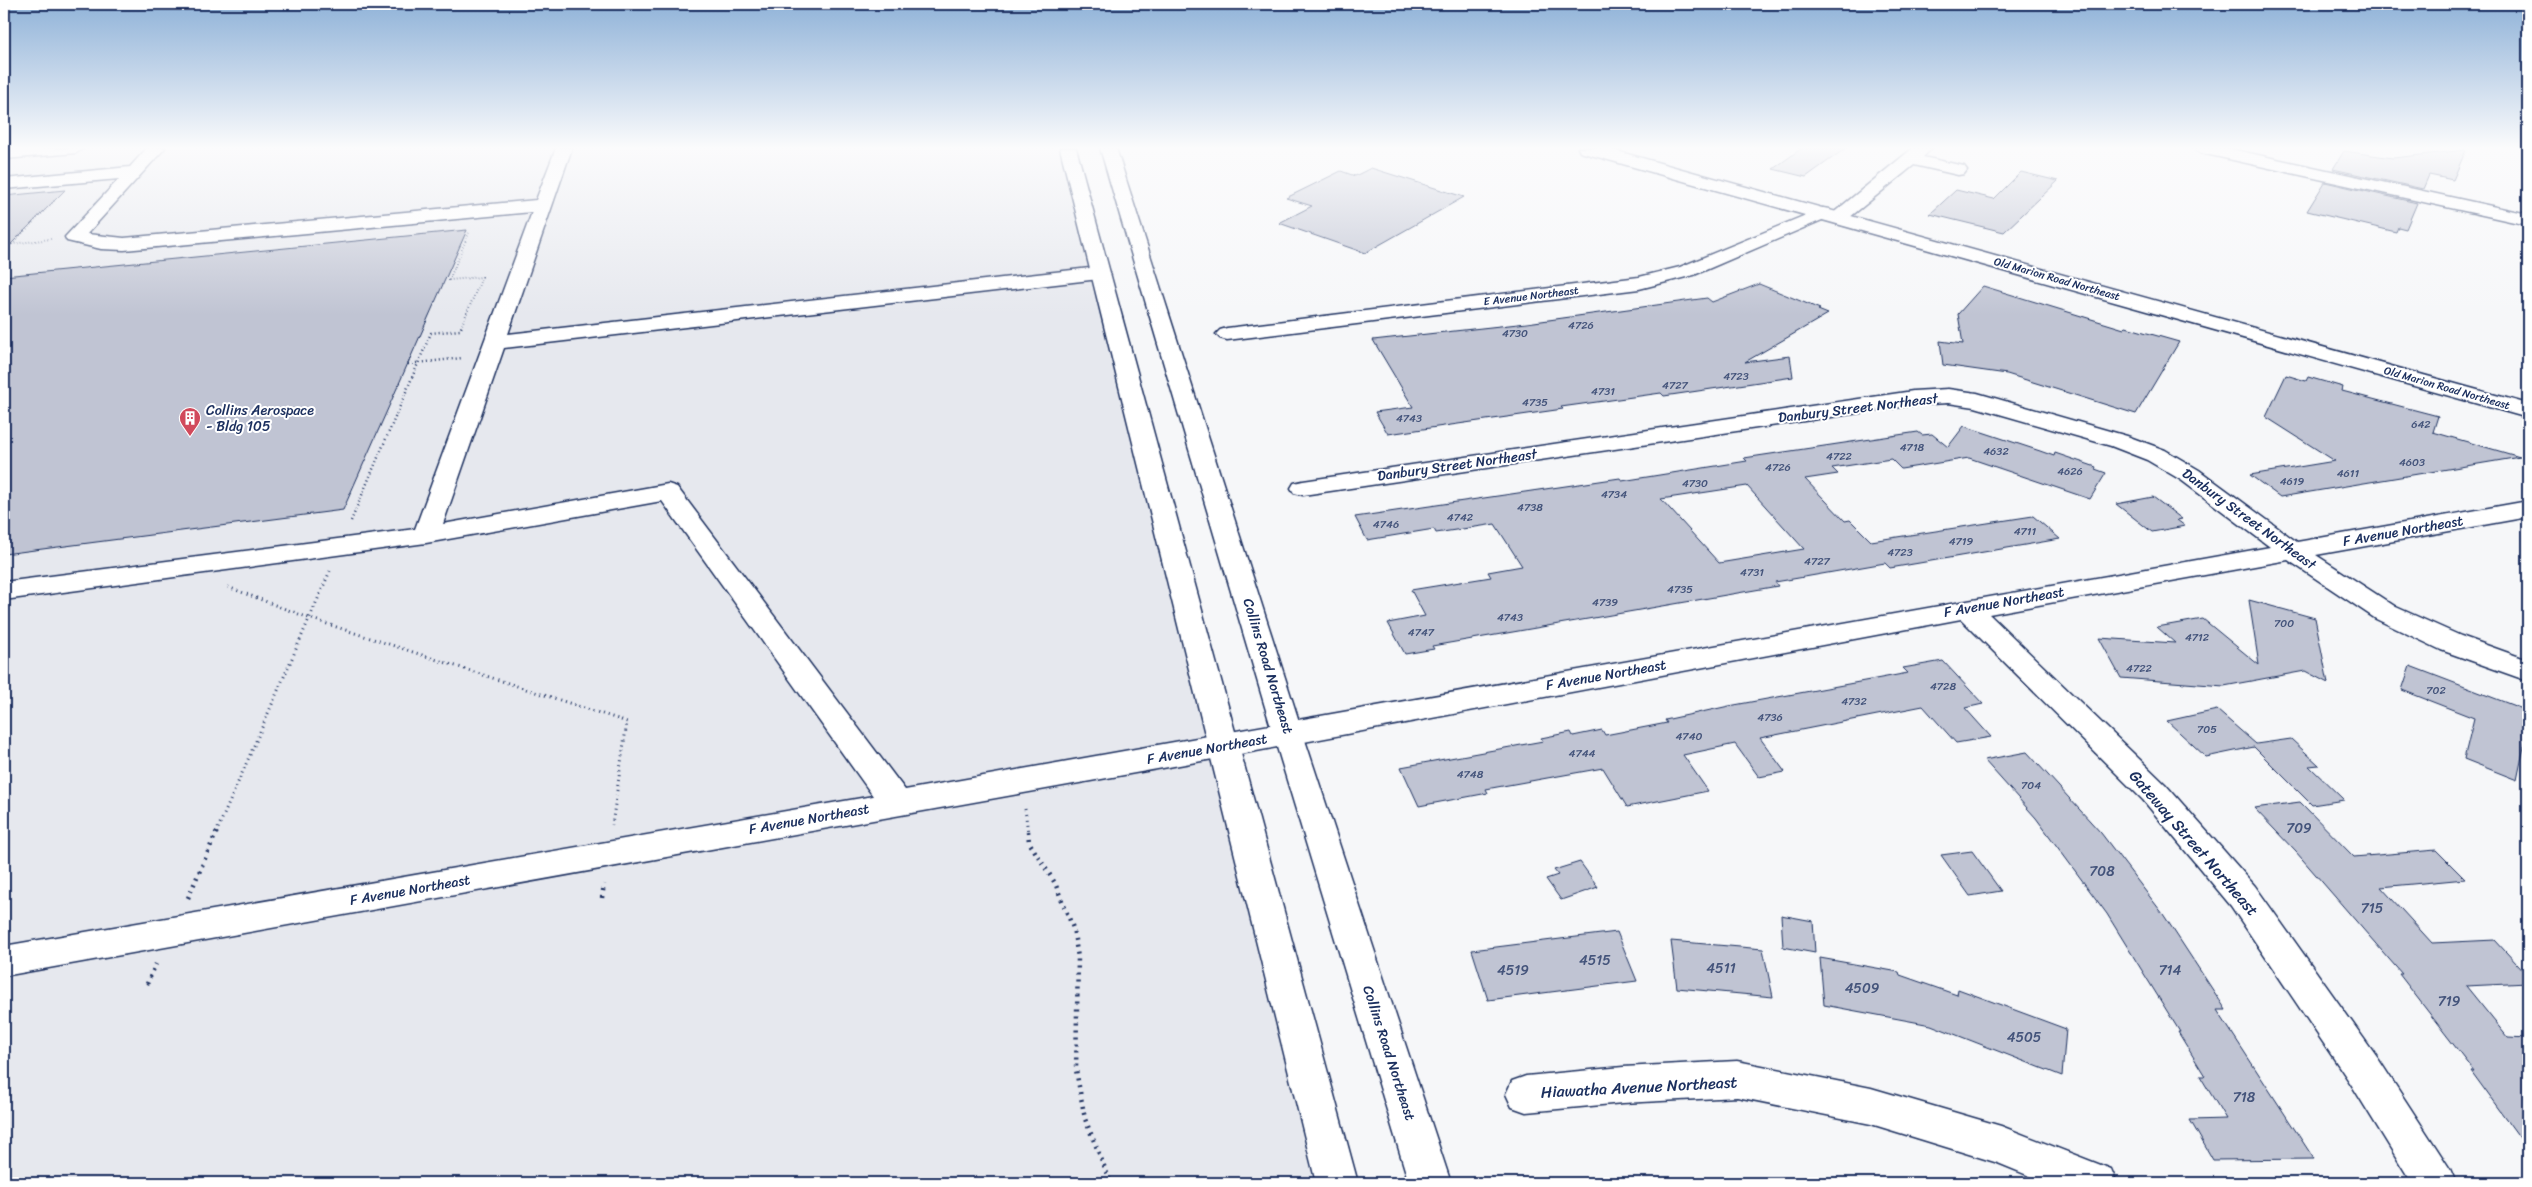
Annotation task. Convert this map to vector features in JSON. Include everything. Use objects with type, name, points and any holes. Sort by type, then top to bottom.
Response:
[{"type":"main road","points":[[105,203],[74,237],[101,243],[124,244],[544,205],[426,535]]},
{"type":"main road","points":[[1082,203],[1337,1183]]},
{"type":"main road","name":"Collins Road Northeast","points":[[1125,203],[1288,734],[1430,1183]]},
{"type":"main road","name":"Old Marion Road Northeast","points":[[1788,203],[2528,411]]},
{"type":"main road","name":"E Avenue Northeast","points":[[1227,334],[1639,282],[1687,271],[1830,215],[1846,203]]},
{"type":"main road","points":[[2452,203],[2528,220]]},
{"type":"main road","points":[[312,226],[325,208]]},
{"type":"main road","points":[[2496,213],[2528,209]]},
{"type":"main road","points":[[494,348],[1099,272]]},
{"type":"main road","name":"Danbury Street Northeast","points":[[1303,488],[1912,398],[1948,396],[2006,407],[2119,441],[2156,456],[2190,475],[2292,551],[2386,613],[2451,643],[2528,671]]},
{"type":"main road","points":[[4,591],[426,535],[668,492],[897,804]]},
{"type":"main road","name":"F Avenue Northeast","points":[[4,961],[1224,746],[1967,609],[2528,509]]},
{"type":"main road","name":"Gateway Street Northeast","points":[[1967,609],[2154,792],[2243,896],[2365,1072],[2435,1183]]},
{"type":"main road","name":"Hiawatha Avenue Northeast","points":[[1526,1094],[1623,1085],[1737,1079],[1871,1106],[2001,1145],[2096,1183]]},
{"type":"path","points":[[147,984],[173,931],[431,334],[460,330],[482,277],[449,280],[470,231]]},
{"type":"path","points":[[4,250],[12,244]]},
{"type":"path","points":[[408,364],[494,348]]},
{"type":"path","points":[[178,568],[309,618],[627,722],[602,898]]},
{"type":"path","points":[[1022,782],[1029,842],[1055,883],[1073,928],[1078,957],[1076,1070],[1085,1119],[1111,1183]]},
{"type":"shaded area","points":[[4,203],[1082,203],[1337,1183],[4,1183]]},
{"type":"building","points":[[4,203],[52,203],[4,251]]},
{"type":"building","points":[[1304,203],[1453,203],[1365,253],[1279,223],[1312,206]]},
{"type":"building","points":[[1941,203],[2034,203],[2004,232],[1930,214]]},
{"type":"building","points":[[2312,203],[2417,203],[2406,229],[2398,227],[2396,232],[2307,211]]},
{"type":"building","name":"Collins Aerospace - Bldg 105","points":[[467,230],[343,510],[4,554],[4,276]]},
{"type":"building","points":[[1759,284],[1828,314],[1745,362],[1790,356],[1793,377],[1664,396],[1661,393],[1561,407],[1563,409],[1388,434],[1375,412],[1413,407],[1373,340],[1527,323],[1707,298],[1712,302]]},
{"type":"building","points":[[1983,286],[2124,329],[2126,327],[2179,342],[2136,414],[2007,374],[1943,365],[1940,341],[1963,344],[1958,314]]},
{"type":"building","points":[[2286,375],[2306,381],[2308,377],[2343,387],[2342,391],[2438,416],[2433,432],[2520,457],[2280,497],[2250,475],[2335,461],[2266,417]]},
{"type":"building","points":[[1964,426],[2054,456],[2055,453],[2096,467],[2095,469],[2106,473],[2090,499],[1969,458],[1901,469],[1891,459],[1832,468],[1838,474],[1805,479],[1845,521],[1850,520],[1871,541],[2033,516],[2060,539],[1890,568],[1885,563],[1775,582],[1778,586],[1432,646],[1434,649],[1405,654],[1388,623],[1425,616],[1411,590],[1491,577],[1488,572],[1522,566],[1495,524],[1436,533],[1434,529],[1367,540],[1355,517],[1620,478],[1622,481],[1747,461],[1744,458],[1918,432],[1922,435],[1932,434],[1948,447]],"holes":[[[1747,486],[1804,549],[1719,563],[1661,499]]]},
{"type":"building","points":[[2153,497],[2182,519],[2177,520],[2185,526],[2152,532],[2116,504]]},
{"type":"building","points":[[2249,600],[2315,618],[2328,683],[2305,671],[2224,686],[2121,678],[2099,638],[2175,643],[2157,627],[2203,619],[2259,665]]},
{"type":"building","points":[[1943,661],[1983,704],[1965,708],[1991,737],[1956,743],[1923,706],[1760,738],[1785,772],[1759,777],[1735,744],[1683,755],[1708,791],[1627,807],[1603,768],[1486,789],[1488,793],[1419,806],[1401,767],[1543,741],[1541,738],[1571,732],[1573,736],[1602,730],[1605,735],[1667,723],[1665,720],[1729,706],[1908,673],[1903,668]]},
{"type":"building","points":[[2410,666],[2528,711],[2528,728],[2517,780],[2464,759],[2474,718],[2402,690]]},
{"type":"building","points":[[2217,710],[2256,744],[2291,739],[2319,765],[2309,766],[2344,800],[2312,805],[2254,747],[2206,757],[2167,721]]},
{"type":"building","points":[[2027,752],[2101,833],[2163,914],[2226,1010],[2217,1010],[2314,1159],[2213,1160],[2190,1120],[2226,1119],[2200,1076],[2205,1076],[2178,1032],[2180,1032],[2107,914],[2036,818],[1984,760]]},
{"type":"building","points":[[2300,802],[2354,857],[2436,850],[2465,879],[2381,887],[2432,943],[2495,940],[2528,976],[2528,983],[2466,986],[2508,1038],[2528,1039],[2528,1149],[2471,1071],[2474,1071],[2399,974],[2402,974],[2296,852],[2254,808]]},
{"type":"building","points":[[1972,851],[2001,891],[1970,896],[1941,855]]},
{"type":"building","points":[[1580,862],[1598,887],[1561,900],[1546,879],[1558,875],[1554,870]]},
{"type":"building","points":[[1781,915],[1813,921],[1815,953],[1783,947]]},
{"type":"building","points":[[1617,932],[1637,981],[1488,1000],[1472,950]]},
{"type":"building","points":[[1671,941],[1763,949],[1773,997],[1677,988]]},
{"type":"building","points":[[1820,958],[1899,972],[1900,975],[1957,995],[1958,989],[2066,1029],[2062,1076],[1931,1025],[1824,1005]]},
{"type":"place","name":"Collins Aerospace - Bldg 105","points":[[190,437]]}]
